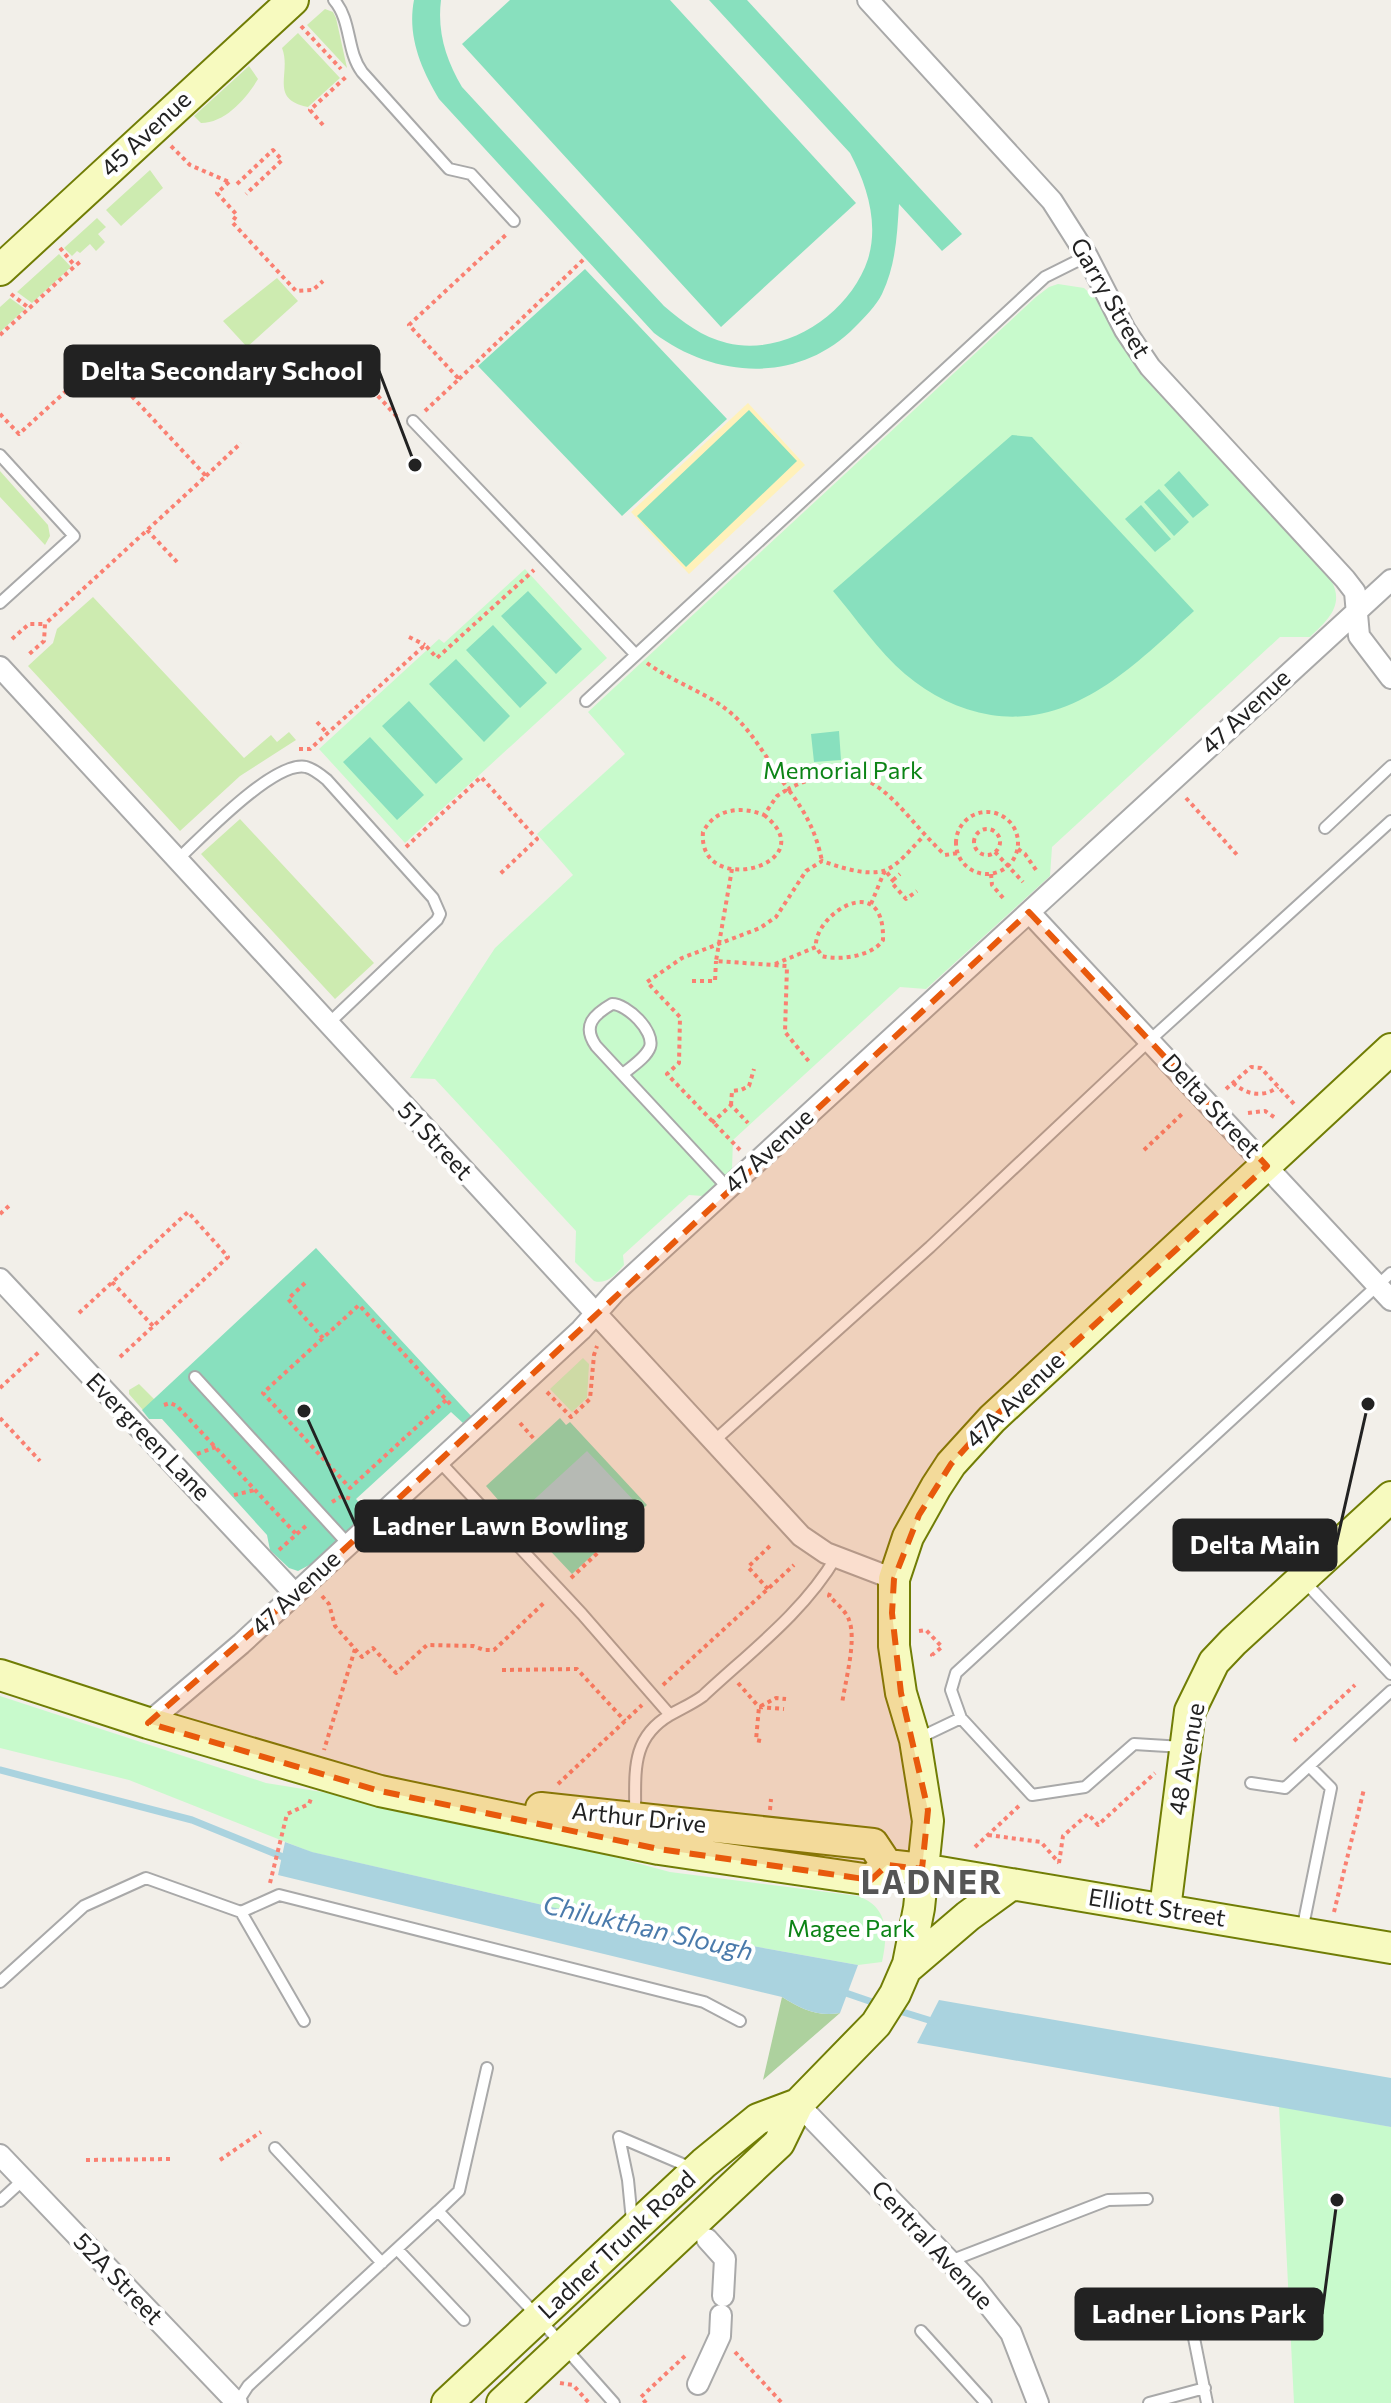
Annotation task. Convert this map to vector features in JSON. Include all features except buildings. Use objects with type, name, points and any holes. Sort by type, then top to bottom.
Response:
[{"type":"main road","name":"45 Avenue","points":[[5,282],[297,13]]},
{"type":"main road","name":"47A Avenue","points":[[922,1869],[928,1810],[915,1740],[901,1693],[892,1613],[894,1579],[919,1515],[951,1464],[970,1441],[1391,1049]]},
{"type":"main road","name":"48 Avenue","points":[[1165,1909],[1190,1711],[1214,1662],[1391,1497]]},
{"type":"main road","name":"Arthur Drive","points":[[0,1675],[148,1723],[380,1791],[674,1851],[871,1880],[887,1865],[922,1869]]},
{"type":"main road","name":"Arthur Drive","points":[[380,1791],[873,1844],[887,1865]]},
{"type":"main road","name":"Elliott Street","points":[[922,1869],[1391,1948]]},
{"type":"main road","name":"Ladner Trunk Road","points":[[502,2403],[779,2143],[798,2104],[876,2024],[906,1969],[916,1929],[922,1869]]},
{"type":"main road","points":[[906,1969],[968,1916],[1012,1884]]},
{"type":"main road","name":"Ladner Trunk Road","points":[[447,2403],[696,2170],[758,2119],[798,2104]]},
{"type":"street","name":"Garry Street","points":[[868,0],[1052,201],[1087,256],[1125,330],[1150,367],[1345,579],[1355,592],[1359,636],[1391,678]]},
{"type":"street","name":"47 Avenue","points":[[148,1723],[349,1545],[615,1292],[1391,580]]},
{"type":"street","name":"51 Street","points":[[0,667],[801,1536],[836,1557],[894,1579]]},
{"type":"street","name":"Delta Street","points":[[1029,912],[1267,1166],[1387,1286]]},
{"type":"street","name":"Evergreen Lane","points":[[0,1279],[295,1594]]},
{"type":"street","name":"Central Avenue","points":[[798,2104],[950,2261],[1011,2333],[1038,2403]]},
{"type":"street","name":"52A Street","points":[[0,2155],[237,2403]]},
{"type":"street","points":[[698,2384],[718,2340],[725,2259],[707,2239]]},
{"type":"lane","points":[[334,0],[344,14],[352,54],[362,72],[449,169],[471,174],[514,221]]},
{"type":"lane","points":[[586,701],[1045,277],[1087,256]]},
{"type":"lane","points":[[413,421],[636,655]]},
{"type":"lane","points":[[0,455],[74,536],[0,603]]},
{"type":"lane","points":[[1325,828],[1391,766]]},
{"type":"lane","points":[[177,860],[255,788],[277,773],[290,768],[308,767],[327,780],[440,908],[437,920],[328,1024]]},
{"type":"lane","points":[[714,1441],[930,1247],[1150,1040],[1391,821]]},
{"type":"lane","points":[[623,1074],[647,1052],[651,1039],[625,1008],[612,1004],[593,1020],[588,1031],[596,1046],[728,1188]]},
{"type":"lane","points":[[1185,1747],[1134,1744],[1085,1787],[1032,1795],[961,1718],[951,1690],[956,1673],[1387,1286]]},
{"type":"lane","points":[[195,1377],[349,1545]]},
{"type":"lane","points":[[439,1461],[590,1623],[670,1715]]},
{"type":"lane","points":[[634,1817],[638,1750],[643,1740],[670,1715],[693,1704],[805,1600],[822,1581],[836,1557]]},
{"type":"lane","points":[[1302,1578],[1391,1674]]},
{"type":"lane","points":[[1251,1783],[1285,1788],[1391,1691]]},
{"type":"lane","points":[[915,1740],[961,1718]]},
{"type":"lane","points":[[1302,1933],[1331,1788],[1309,1766]]},
{"type":"lane","points":[[0,1982],[84,1906],[146,1878],[241,1912],[304,2021]]},
{"type":"lane","points":[[241,1912],[279,1895],[704,2002],[740,2021]]},
{"type":"lane","points":[[237,2403],[248,2386],[459,2191],[487,2068]]},
{"type":"lane","points":[[633,2229],[628,2180],[619,2137],[696,2170]]},
{"type":"lane","points":[[275,2148],[382,2263]]},
{"type":"lane","points":[[0,2201],[23,2180]]},
{"type":"lane","points":[[950,2261],[1108,2200],[1147,2199]]},
{"type":"lane","points":[[438,2211],[614,2403]]},
{"type":"lane","points":[[397,2249],[464,2320]]},
{"type":"lane","points":[[1188,2308],[1207,2403]]},
{"type":"lane","points":[[921,2331],[986,2403]]},
{"type":"lane","points":[[1149,2403],[1205,2388]]},
{"type":"path","points":[[297,13],[347,76],[310,110],[323,125]]},
{"type":"path","points":[[171,146],[190,165],[237,184],[247,196],[282,160],[273,150],[237,184]]},
{"type":"path","points":[[229,182],[217,193],[237,215],[232,222],[296,291],[313,290],[323,281]]},
{"type":"path","points":[[459,379],[409,325],[510,232],[501,223]]},
{"type":"path","points":[[60,248],[75,266]]},
{"type":"path","points":[[367,384],[407,428],[585,258]]},
{"type":"path","points":[[0,335],[82,263]]},
{"type":"path","points":[[5,282],[29,308]]},
{"type":"path","points":[[0,414],[19,434],[99,361],[206,476]]},
{"type":"path","points":[[12,639],[29,624],[45,624],[241,443]]},
{"type":"path","points":[[147,530],[177,562]]},
{"type":"path","points":[[409,637],[425,645],[437,658],[545,560]]},
{"type":"path","points":[[27,656],[44,641],[45,624]]},
{"type":"path","points":[[310,749],[425,645]]},
{"type":"path","points":[[636,655],[732,714],[806,813],[822,861]]},
{"type":"path","points":[[317,722],[327,733]]},
{"type":"path","points":[[289,753],[310,749],[316,751]]},
{"type":"path","points":[[764,815],[777,796],[788,789],[835,773],[864,779],[883,788],[924,836],[945,855],[958,853]]},
{"type":"path","points":[[406,847],[481,777],[537,839],[500,874]]},
{"type":"path","points":[[1186,798],[1239,857]]},
{"type":"path","points":[[747,810],[764,815],[779,833],[781,846],[775,857],[758,867],[732,869],[716,861],[706,851],[703,839],[707,825],[713,818],[729,811],[747,810]]},
{"type":"path","points":[[981,813],[1001,815],[1010,821],[1018,839],[1018,849],[1008,866],[991,874],[971,870],[958,853],[956,843],[963,824],[981,813]]},
{"type":"path","points":[[985,829],[997,834],[1000,841],[995,852],[988,855],[977,851],[974,842],[977,834],[985,829]]},
{"type":"path","points":[[871,904],[885,870],[924,836]]},
{"type":"path","points":[[1018,849],[1036,870]]},
{"type":"path","points":[[995,852],[1023,882]]},
{"type":"path","points":[[667,1074],[679,1063],[680,1017],[647,982],[682,958],[760,928],[776,917],[806,871],[822,861],[856,870],[885,870]]},
{"type":"path","points":[[692,981],[715,981],[718,944],[732,869]]},
{"type":"path","points":[[885,870],[906,899],[917,891]]},
{"type":"path","points":[[893,880],[900,874]]},
{"type":"path","points":[[991,874],[992,885],[1004,899]]},
{"type":"path","points":[[856,902],[871,904],[880,912],[884,924],[883,940],[875,950],[832,958],[822,956],[816,947],[817,936],[838,910],[856,902]]},
{"type":"path","points":[[773,965],[816,947]]},
{"type":"path","points":[[716,961],[787,966],[785,1032],[811,1064]]},
{"type":"path","points":[[1226,1089],[1251,1067],[1261,1068],[1296,1106]]},
{"type":"path","points":[[662,1068],[729,1140]]},
{"type":"path","points":[[712,1123],[731,1105],[732,1091],[749,1086],[754,1069]]},
{"type":"path","points":[[1233,1083],[1241,1090],[1258,1094],[1271,1092],[1278,1087]]},
{"type":"path","points":[[731,1105],[748,1123]]},
{"type":"path","points":[[1248,1113],[1265,1111],[1280,1122]]},
{"type":"path","points":[[1144,1150],[1184,1112]]},
{"type":"path","points":[[0,1214],[11,1204]]},
{"type":"path","points":[[79,1313],[188,1212],[228,1257],[120,1357]]},
{"type":"path","points":[[112,1282],[153,1326]]},
{"type":"path","points":[[305,1283],[288,1299],[323,1338]]},
{"type":"path","points":[[446,1400],[350,1488],[263,1393],[359,1305],[452,1406]]},
{"type":"path","points":[[547,1392],[571,1417],[590,1399],[597,1346]]},
{"type":"path","points":[[0,1388],[40,1351]]},
{"type":"path","points":[[164,1405],[170,1403],[177,1406],[296,1534]]},
{"type":"path","points":[[0,1418],[40,1461]]},
{"type":"path","points":[[520,1423],[535,1440]]},
{"type":"path","points":[[197,1454],[216,1447]]},
{"type":"path","points":[[234,1495],[255,1490]]},
{"type":"path","points":[[333,1505],[333,1500],[338,1497],[351,1499]]},
{"type":"path","points":[[277,1551],[306,1525],[310,1525]]},
{"type":"path","points":[[566,1582],[621,1531]]},
{"type":"path","points":[[768,1589],[748,1567],[772,1544]]},
{"type":"path","points":[[547,1793],[794,1565]]},
{"type":"path","points":[[832,1587],[829,1596],[846,1614],[851,1625],[842,1704]]},
{"type":"path","points":[[322,1596],[329,1604],[335,1626],[362,1657],[373,1648],[396,1673],[427,1645],[494,1650],[546,1601]]},
{"type":"path","points":[[919,1631],[926,1630],[942,1647],[932,1655],[941,1665]]},
{"type":"path","points":[[322,1756],[355,1649]]},
{"type":"path","points":[[920,1660],[934,1657]]},
{"type":"path","points":[[502,1670],[577,1669],[625,1721]]},
{"type":"path","points":[[728,1672],[759,1707],[784,1709]]},
{"type":"path","points":[[1294,1741],[1355,1685]]},
{"type":"path","points":[[759,1707],[776,1698],[786,1699]]},
{"type":"path","points":[[759,1707],[756,1740],[761,1741]]},
{"type":"path","points":[[988,1835],[1041,1842],[1059,1863],[1063,1836],[1088,1814],[1098,1825],[1156,1773]]},
{"type":"path","points":[[1334,1912],[1364,1789]]},
{"type":"path","points":[[261,1891],[270,1885],[287,1814],[309,1804],[313,1793]]},
{"type":"path","points":[[975,1847],[1021,1804]]},
{"type":"path","points":[[220,2160],[261,2132]]},
{"type":"path","points":[[86,2160],[170,2159]]},
{"type":"path","points":[[646,2403],[641,2397],[708,2335],[718,2340],[782,2403]]},
{"type":"path","points":[[559,2382],[573,2385],[589,2403]]},
{"type":"highlighted area","points":[[1029,912],[1267,1166],[992,1419],[951,1464],[919,1515],[894,1579],[892,1613],[901,1693],[928,1810],[922,1869],[887,1865],[871,1880],[659,1849],[380,1791],[148,1723],[309,1582]]},
{"type":"green space","points":[[414,0],[441,0],[440,23],[444,45],[462,87],[664,306],[709,337],[749,346],[771,344],[812,327],[847,297],[859,279],[871,245],[872,218],[862,178],[850,153],[709,0],[747,0],[962,234],[942,251],[899,204],[893,261],[882,294],[863,319],[833,346],[783,366],[756,369],[703,359],[654,333],[439,99],[417,52],[412,26]]},
{"type":"green space","points":[[510,0],[670,0],[856,203],[721,327],[462,44]]},
{"type":"green space","points":[[325,9],[333,12],[336,18],[347,68],[307,25]]},
{"type":"green space","points":[[298,33],[340,78],[308,107],[288,98],[284,84],[282,48]]},
{"type":"green space","points":[[249,66],[258,79],[247,94],[226,114],[201,123],[194,116]]},
{"type":"green space","points":[[150,170],[163,188],[121,226],[106,210]]},
{"type":"green space","points":[[97,218],[106,227],[98,234],[105,242],[96,251],[90,244],[72,256],[64,248]]},
{"type":"green space","points":[[59,254],[71,267],[32,303],[17,292]]},
{"type":"green space","points":[[585,269],[727,419],[622,516],[478,366]]},
{"type":"green space","points":[[277,278],[298,301],[247,347],[223,321]]},
{"type":"green space","name":"Memorial Park","points":[[1058,284],[1084,288],[1095,298],[1139,372],[1331,580],[1336,597],[1332,612],[1310,637],[1280,637],[1052,847],[1050,876],[926,989],[900,987],[733,1140],[732,1169],[703,1196],[689,1195],[623,1255],[624,1265],[614,1275],[607,1280],[594,1281],[575,1262],[576,1231],[435,1079],[410,1078],[495,948],[573,875],[537,834],[625,754],[588,712],[1036,297]]},
{"type":"green space","points":[[10,298],[25,309],[0,332],[0,307]]},
{"type":"green space","points":[[749,410],[797,461],[686,567],[637,516]]},
{"type":"green space","points":[[1012,435],[1032,437],[1194,611],[1150,651],[1103,687],[1077,702],[1050,712],[1022,716],[991,715],[967,709],[925,689],[886,655],[833,591]]},
{"type":"green space","points":[[0,471],[48,525],[50,536],[45,545],[0,497]]},
{"type":"green space","points":[[1179,471],[1209,505],[1193,518],[1164,485]]},
{"type":"green space","points":[[1159,489],[1189,522],[1174,536],[1144,502]]},
{"type":"green space","points":[[1141,505],[1171,539],[1155,552],[1125,519]]},
{"type":"green space","points":[[525,569],[607,658],[405,843],[319,749],[439,639],[444,643]]},
{"type":"green space","points":[[528,591],[582,649],[556,674],[501,616]]},
{"type":"green space","points":[[93,597],[244,758],[271,735],[277,742],[289,732],[296,740],[240,776],[180,831],[28,666],[53,643],[57,629]]},
{"type":"green space","points":[[493,625],[547,683],[520,708],[466,650]]},
{"type":"green space","points":[[456,659],[510,716],[484,742],[429,684]]},
{"type":"green space","points":[[409,701],[463,759],[436,784],[382,726]]},
{"type":"green space","points":[[839,731],[841,760],[814,762],[811,734]]},
{"type":"green space","points":[[370,737],[424,795],[397,820],[343,762]]},
{"type":"green space","points":[[240,819],[374,963],[335,999],[201,854]]},
{"type":"green space","points":[[316,1248],[472,1417],[463,1423],[451,1412],[356,1499],[366,1510],[365,1515],[315,1562],[298,1571],[289,1568],[270,1550],[267,1535],[162,1419],[149,1419],[142,1410]]},
{"type":"green space","points":[[583,1358],[589,1364],[587,1398],[572,1412],[550,1389]]},
{"type":"green space","points":[[139,1384],[159,1404],[149,1417],[129,1394],[129,1390]]},
{"type":"green space","points":[[560,1418],[566,1425],[570,1422],[647,1505],[572,1574],[486,1486]]},
{"type":"green space","name":"Magee Park","points":[[0,1696],[266,1783],[558,1842],[670,1872],[858,1896],[876,1907],[881,1914],[885,1932],[882,1962],[858,1965],[608,1920],[311,1852],[129,1780],[0,1748]]},
{"type":"green space","points":[[782,1997],[810,2011],[840,2013],[763,2080]]},
{"type":"green space","points":[[1279,2105],[1391,2127],[1391,2403],[1294,2403]]},
{"type":"sand","points":[[748,403],[805,465],[689,574],[631,512]]},
{"type":"water","points":[[587,1451],[638,1505],[612,1528],[592,1507],[556,1540],[526,1507]]},
{"type":"water","points":[[285,1842],[312,1852],[608,1920],[858,1965],[840,2013],[817,2013],[782,1997],[278,1875]]},
{"type":"water","points":[[939,2000],[1391,2078],[1391,2127],[917,2043]]},
{"type":"waterway","name":"Chilukthan Slough","points":[[0,1770],[192,1820],[288,1859]]},
{"type":"waterway","name":"Chilukthan Slough","points":[[840,1991],[878,2004]]},
{"type":"waterway","name":"Chilukthan Slough","points":[[893,2009],[935,2022]]},
{"type":"place","name":"Delta Secondary School","points":[[415,465]]},
{"type":"place","name":"Delta Main","points":[[1368,1404]]},
{"type":"place","name":"Ladner Lawn Bowling","points":[[304,1411]]},
{"type":"place","name":"Ladner Lions Park","points":[[1337,2200]]},
{"type":"district","name":"LADNER","points":[[932,1883]]}]
